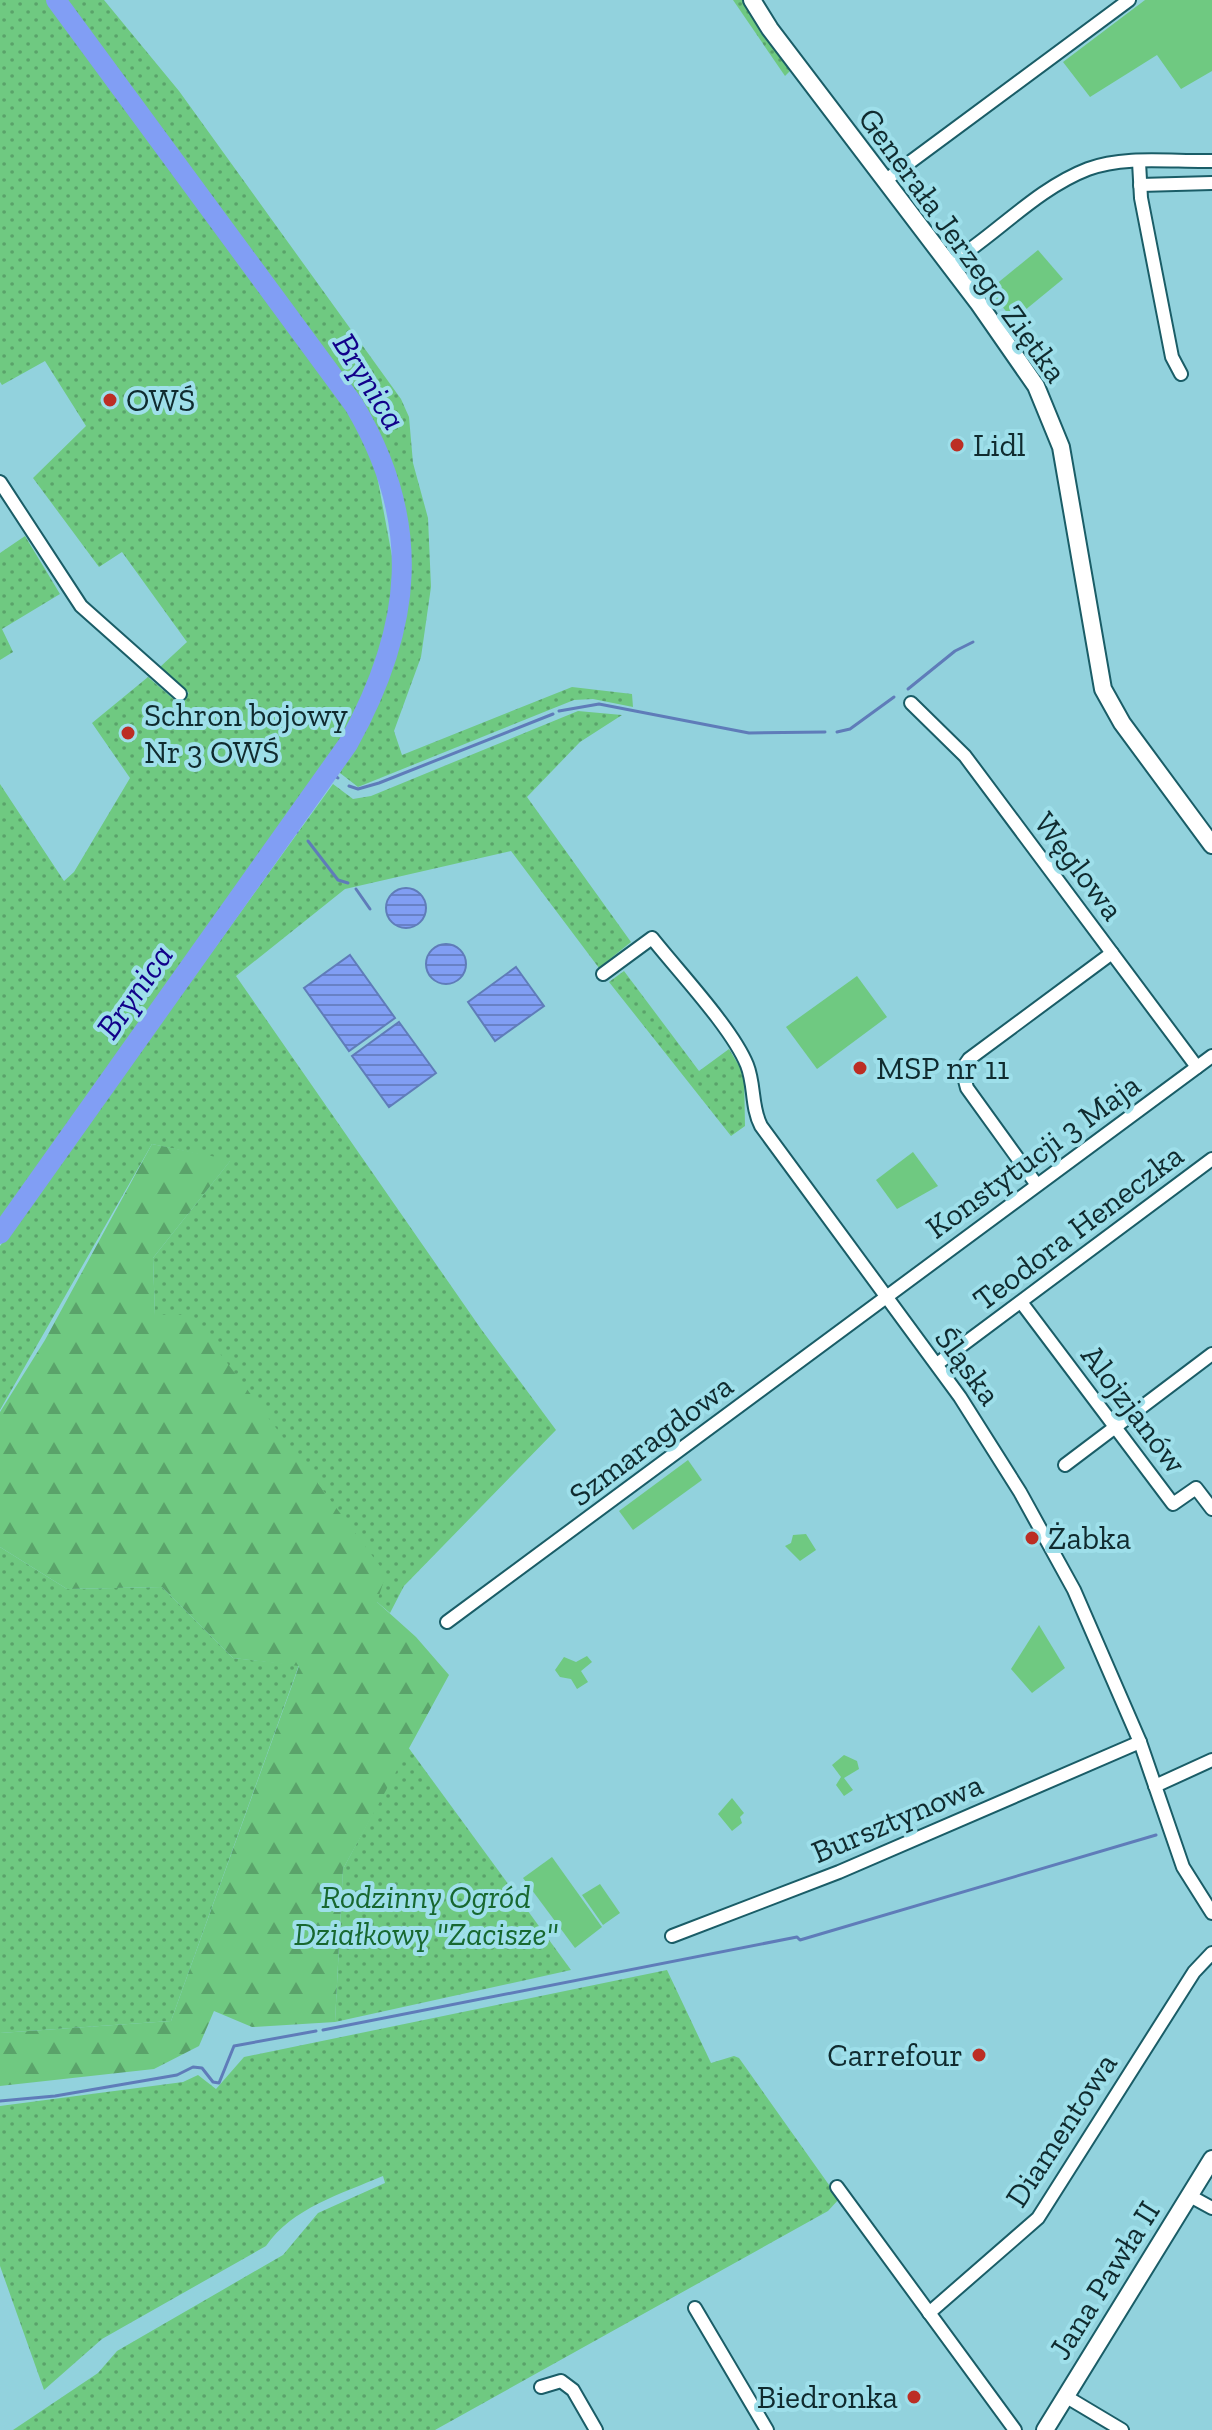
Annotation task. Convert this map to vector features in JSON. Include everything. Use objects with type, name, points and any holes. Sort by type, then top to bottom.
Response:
[{"type":"street","name":"Generała Jerzego Ziętka","points":[[752,0],[775,36],[949,264],[1036,386],[1061,447],[1103,689],[1122,723],[1212,845]]},
{"type":"street","points":[[886,180],[1129,0]]},
{"type":"street","points":[[949,264],[1073,177],[1097,167],[1139,162],[1212,161]]},
{"type":"street","points":[[1139,162],[1140,185],[1172,357],[1181,374]]},
{"type":"street","points":[[1140,185],[1212,183]]},
{"type":"street","points":[[0,482],[81,606],[180,694]]},
{"type":"street","name":"Węglowa","points":[[911,703],[965,756],[1197,1067]]},
{"type":"street","name":"Śląska","points":[[603,974],[652,938],[716,1017],[747,1065],[755,1114],[769,1138],[987,1436],[1074,1590],[1140,1742],[1183,1867],[1212,1913]]},
{"type":"street","points":[[1037,1185],[967,1088],[962,1069],[973,1055],[1112,953]]},
{"type":"street","name":"Konstytucji 3 Maja","points":[[886,1298],[1212,1056]]},
{"type":"street","name":"Teodora Heneczka","points":[[937,1364],[1212,1160]]},
{"type":"street","name":"Szmaragdowa","points":[[447,1622],[886,1298]]},
{"type":"street","name":"Alojzjanów","points":[[1021,1302],[1173,1504],[1196,1488],[1212,1509]]},
{"type":"street","points":[[1065,1465],[1212,1354]]},
{"type":"street","name":"Bursztynowa","points":[[672,1936],[839,1872],[1140,1742]]},
{"type":"street","points":[[1155,1786],[1212,1760]]},
{"type":"street","name":"Diamentowa","points":[[929,2313],[1038,2218],[1194,1972],[1212,1953]]},
{"type":"street","name":"Jana Pawła II","points":[[1045,2430],[1212,2159]]},
{"type":"street","points":[[837,2187],[1015,2430]]},
{"type":"street","points":[[1190,2196],[1212,2208]]},
{"type":"street","points":[[695,2308],[767,2430]]},
{"type":"street","points":[[541,2387],[561,2381],[573,2390],[596,2430]]},
{"type":"street","points":[[1065,2396],[1122,2430]]},
{"type":"green space","points":[[0,0],[48,0],[353,417],[373,454],[394,567],[386,639],[346,734],[0,1223],[0,784],[64,881],[74,872],[130,778],[92,723],[148,677],[178,703],[189,693],[160,667],[187,642],[122,552],[99,567],[33,478],[86,426],[45,361],[2,385],[0,382]]},
{"type":"green space","points":[[62,0],[104,0],[179,91],[401,399],[409,417],[413,463],[428,518],[431,587],[421,657],[394,731],[402,755],[572,687],[632,694],[633,707],[593,699],[574,700],[358,787],[340,773],[384,686],[401,620],[405,586],[404,553],[393,488],[382,456],[353,392]]},
{"type":"green space","points":[[733,0],[743,0],[791,70],[785,76]]},
{"type":"green space","points":[[1145,0],[1212,0],[1212,71],[1181,89],[1157,55],[1090,97],[1063,62]]},
{"type":"green space","points":[[1038,250],[1063,279],[1013,320],[989,290]]},
{"type":"green space","points":[[25,536],[60,594],[2,629],[13,652],[0,660],[0,553]]},
{"type":"green space","points":[[578,711],[622,715],[580,742],[527,797],[631,942],[599,968],[511,851],[345,889],[236,976],[481,1329],[556,1430],[404,1586],[390,1613],[377,1602],[155,1315],[153,1258],[230,1161],[152,1144],[0,1410],[0,1246],[333,784],[353,799],[371,796]]},
{"type":"green space","points":[[624,971],[699,1071],[729,1049],[744,1074],[745,1126],[731,1136],[609,982]]},
{"type":"green space","points":[[857,976],[887,1017],[817,1069],[786,1027]]},
{"type":"green space","points":[[152,1144],[231,1160],[153,1258],[155,1315],[191,1315],[386,1574],[377,1602],[416,1637],[449,1675],[343,1869],[335,2022],[252,2027],[214,2011],[199,2046],[154,2069],[0,2086],[0,2033],[171,2021],[299,1666],[233,1658],[162,1587],[67,1589],[0,1547],[0,1412],[45,1340]]},
{"type":"green space","points":[[913,1152],[938,1186],[897,1209],[876,1180]]},
{"type":"green space","points":[[688,1460],[702,1480],[633,1530],[619,1511]]},
{"type":"green space","points":[[806,1534],[816,1550],[800,1561],[785,1546],[791,1543],[793,1535]]},
{"type":"green space","points":[[0,1547],[67,1589],[162,1587],[233,1658],[299,1665],[171,2021],[0,2033]]},
{"type":"green space","points":[[1039,1625],[1065,1668],[1032,1693],[1011,1669]]},
{"type":"green space","points":[[587,1656],[592,1662],[581,1671],[588,1682],[577,1689],[571,1679],[560,1677],[555,1670],[564,1657],[576,1662]]},
{"type":"green space","name":"Rodzinny Ogród Działkowy \"Zacisze\"","points":[[408,1747],[571,1970],[335,2022],[343,1869]]},
{"type":"green space","points":[[844,1755],[857,1761],[859,1769],[844,1778],[853,1790],[844,1796],[836,1785],[841,1777],[832,1765]]},
{"type":"green space","points":[[732,1798],[744,1813],[740,1817],[742,1823],[732,1831],[718,1814]]},
{"type":"green space","points":[[552,1857],[602,1927],[575,1948],[523,1878]]},
{"type":"green space","points":[[600,1884],[620,1913],[603,1925],[582,1895]]},
{"type":"green space","points":[[667,1970],[711,2063],[734,2056],[739,2058],[839,2199],[828,2211],[435,2430],[13,2430],[98,2373],[117,2351],[283,2255],[318,2213],[385,2183],[383,2176],[303,2212],[266,2246],[102,2339],[44,2390],[0,2266],[0,2106],[183,2082],[198,2075],[216,2089],[244,2057]]},
{"type":"water","points":[[406,888],[420,894],[426,908],[420,922],[406,928],[392,922],[386,908],[392,894]]},
{"type":"water","points":[[446,944],[460,950],[466,964],[460,978],[446,984],[432,978],[426,964],[432,950]]},
{"type":"water","points":[[350,955],[395,1018],[349,1051],[304,988]]},
{"type":"water","points":[[516,967],[544,1006],[495,1041],[468,1002]]},
{"type":"water","points":[[399,1022],[436,1073],[389,1107],[352,1056]]},
{"type":"waterway","name":"Brynica","points":[[0,1234],[348,744],[370,701],[386,658],[397,616],[402,575],[400,533],[392,491],[377,449],[354,405],[56,0]]},
{"type":"waterway","points":[[908,689],[955,651],[973,642]]},
{"type":"waterway","points":[[837,732],[850,729],[894,697]]},
{"type":"waterway","points":[[559,711],[599,704],[749,733],[825,732]]},
{"type":"waterway","points":[[349,786],[358,789],[379,783],[553,714]]},
{"type":"waterway","points":[[330,773],[338,778]]},
{"type":"waterway","points":[[292,828],[297,832]]},
{"type":"waterway","points":[[308,841],[338,880],[348,883]]},
{"type":"waterway","points":[[356,889],[370,909]]},
{"type":"waterway","points":[[323,2030],[797,1937],[800,1940],[1156,1835]]},
{"type":"waterway","points":[[0,2101],[55,2096],[177,2075],[193,2067],[202,2068],[213,2082],[219,2083],[234,2046],[316,2031]]},
{"type":"place","name":"OWŚ","points":[[110,400]]},
{"type":"place","name":"Lidl","points":[[957,445]]},
{"type":"place","name":"Schron bojowy Nr 3 OWŚ","points":[[128,733]]},
{"type":"place","name":"MSP nr 11","points":[[860,1068]]},
{"type":"place","name":"Żabka","points":[[1032,1538]]},
{"type":"place","name":"Carrefour","points":[[979,2055]]},
{"type":"place","name":"Biedronka","points":[[914,2397]]}]
